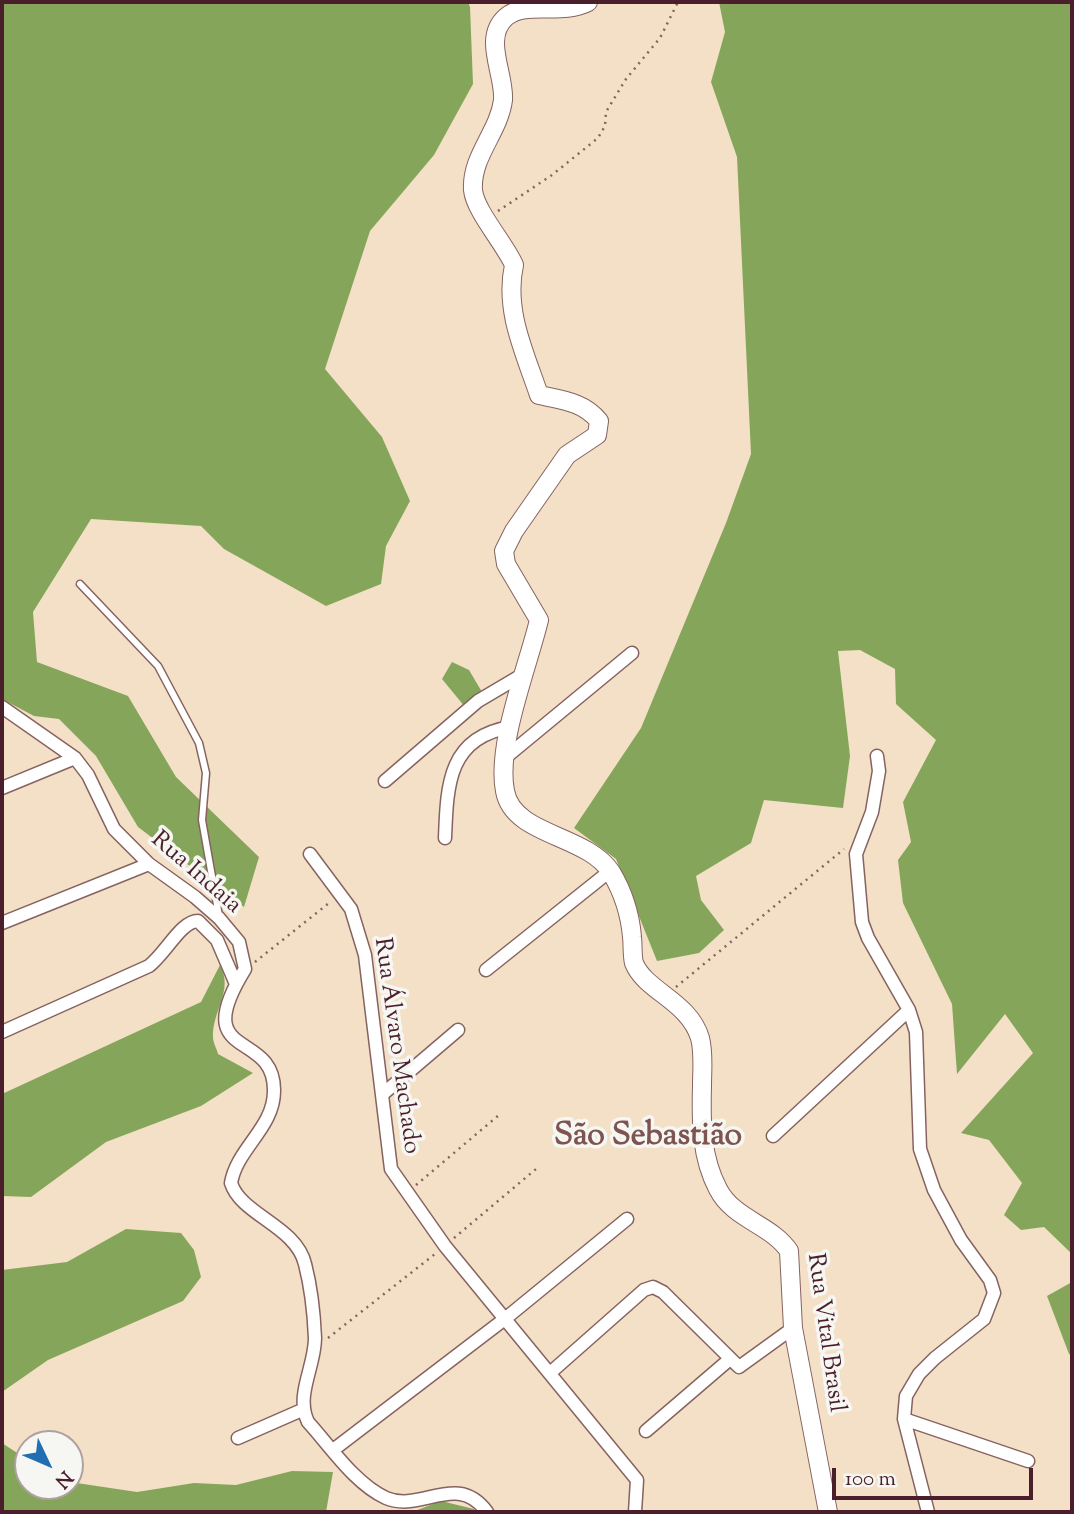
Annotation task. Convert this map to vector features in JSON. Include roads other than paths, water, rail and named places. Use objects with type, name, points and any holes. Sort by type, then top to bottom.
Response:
[{"type":"street","name":"Rua Vital Brasil","points":[[588,2],[567,10],[527,9],[507,16],[500,24],[495,49],[503,83],[502,105],[474,170],[473,192],[514,265],[510,281],[513,316],[539,395],[575,403],[590,410],[599,421],[597,435],[567,455],[514,531],[504,551],[506,564],[540,620],[522,675],[511,727],[506,757],[505,792],[510,806],[532,825],[590,851],[610,871],[623,895],[631,922],[634,962],[646,977],[686,1012],[701,1039],[704,1150],[720,1193],[750,1222],[783,1242],[789,1251],[793,1328],[828,1512]]},
{"type":"street","points":[[506,757],[632,653]]},
{"type":"street","points":[[385,781],[478,701],[522,675]]},
{"type":"street","name":"Rua Indaia","points":[[2,707],[75,758],[88,775],[107,819],[149,864],[219,918],[239,942],[245,969],[236,984]]},
{"type":"street","points":[[445,838],[446,796],[457,762],[469,744],[481,734],[511,727]]},
{"type":"street","points":[[877,756],[879,771],[872,812],[860,841],[856,869],[862,922],[877,957],[909,1010],[916,1032],[920,1149],[934,1190],[961,1240],[990,1280],[994,1293],[984,1319],[935,1358],[911,1385],[903,1408],[928,1512]]},
{"type":"street","points":[[2,788],[75,758]]},
{"type":"street","name":"Rua Álvaro Machado","points":[[310,854],[351,909],[365,955],[374,1049],[384,1093],[390,1163],[406,1193],[445,1246],[637,1480],[635,1512]]},
{"type":"street","points":[[2,923],[149,864]]},
{"type":"street","points":[[486,971],[610,871]]},
{"type":"street","points":[[2,1032],[149,966],[163,955],[180,928],[189,921],[198,921],[212,934],[236,984],[228,998],[223,1023],[229,1034],[264,1061],[273,1079],[275,1091],[262,1130],[237,1165],[231,1183],[239,1197],[286,1235],[301,1252],[305,1264],[314,1349],[302,1410],[308,1422],[333,1450],[368,1486],[384,1497],[408,1500],[460,1493],[481,1503],[487,1512]]},
{"type":"street","points":[[774,1136],[909,1010]]},
{"type":"street","points":[[384,1093],[458,1030]]},
{"type":"street","points":[[333,1450],[506,1318],[627,1219]]},
{"type":"street","points":[[550,1373],[644,1290],[653,1287],[660,1288],[734,1363]]},
{"type":"street","points":[[646,1431],[734,1363],[793,1328]]},
{"type":"street","points":[[238,1438],[302,1410]]},
{"type":"street","points":[[904,1419],[1028,1461]]},
{"type":"lane","points":[[80,584],[158,666],[199,743],[206,773],[202,820],[219,918]]},
{"type":"district","name":"São Sebastião","points":[[648,1139]]}]
